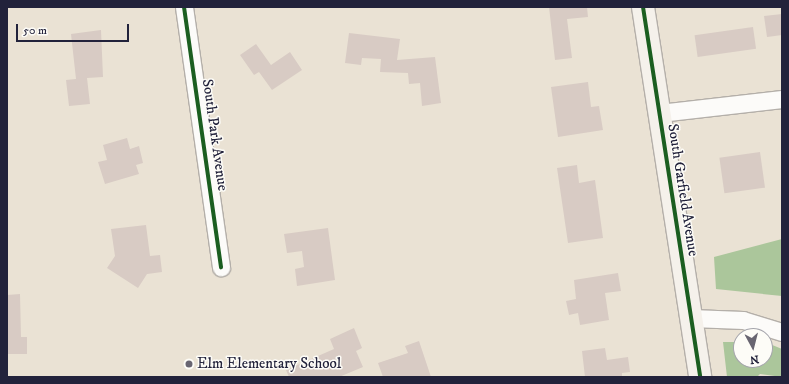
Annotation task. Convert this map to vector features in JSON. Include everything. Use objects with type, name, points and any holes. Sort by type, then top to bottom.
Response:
[{"type":"street","name":"South Park Avenue","points":[[184,7],[221,267]]},
{"type":"street","name":"South Garfield Avenue","points":[[643,7],[700,377]]},
{"type":"street","points":[[659,113],[782,100]]},
{"type":"street","points":[[691,318],[743,320],[782,332]]},
{"type":"green space","points":[[782,239],[782,296],[716,289],[714,257]]},
{"type":"green space","points":[[723,342],[733,342],[733,368],[773,368],[773,345],[782,349],[782,377],[760,374],[757,377],[727,377]]},
{"type":"building","points":[[549,7],[587,7],[588,17],[567,19],[572,58],[555,60]]},
{"type":"building","points":[[782,14],[782,35],[767,37],[764,16]]},
{"type":"building","points":[[753,27],[756,49],[698,57],[695,35]]},
{"type":"building","points":[[101,30],[103,77],[87,78],[90,104],[69,106],[66,80],[76,79],[71,34]]},
{"type":"building","points":[[349,33],[400,39],[397,60],[435,57],[441,103],[422,106],[420,83],[409,84],[408,73],[380,72],[381,59],[362,58],[361,65],[345,63]]},
{"type":"building","points":[[256,44],[271,65],[290,52],[302,70],[272,90],[259,72],[254,75],[240,55]]},
{"type":"building","points":[[588,82],[591,107],[599,106],[603,130],[558,137],[551,87]]},
{"type":"building","points":[[127,138],[130,149],[139,146],[143,163],[136,165],[139,174],[105,184],[98,162],[107,160],[103,145]]},
{"type":"building","points":[[760,152],[765,188],[724,193],[719,158]]},
{"type":"building","points":[[577,165],[579,183],[595,180],[603,238],[568,243],[557,168]]},
{"type":"building","points":[[146,225],[150,256],[160,255],[162,272],[147,274],[138,288],[107,268],[115,256],[111,229]]},
{"type":"building","points":[[328,228],[335,280],[297,286],[295,269],[304,267],[302,251],[287,253],[284,234]]},
{"type":"building","points":[[618,273],[621,291],[605,293],[609,320],[580,325],[578,313],[569,315],[566,301],[576,299],[574,280]]},
{"type":"building","points":[[20,294],[21,337],[27,337],[27,354],[7,354],[7,295]]},
{"type":"building","points":[[354,328],[362,348],[356,351],[363,367],[339,377],[289,377],[286,370],[334,349],[330,339]]},
{"type":"building","points":[[419,341],[431,377],[383,377],[378,363],[408,353],[405,346]]},
{"type":"building","points":[[605,348],[607,360],[628,357],[630,372],[622,373],[622,377],[585,377],[582,351]]},
{"type":"cycle path","points":[[184,7],[221,267]]},
{"type":"cycle path","points":[[643,7],[700,377]]},
{"type":"place","name":"Elm Elementary School","points":[[189,364]]}]
